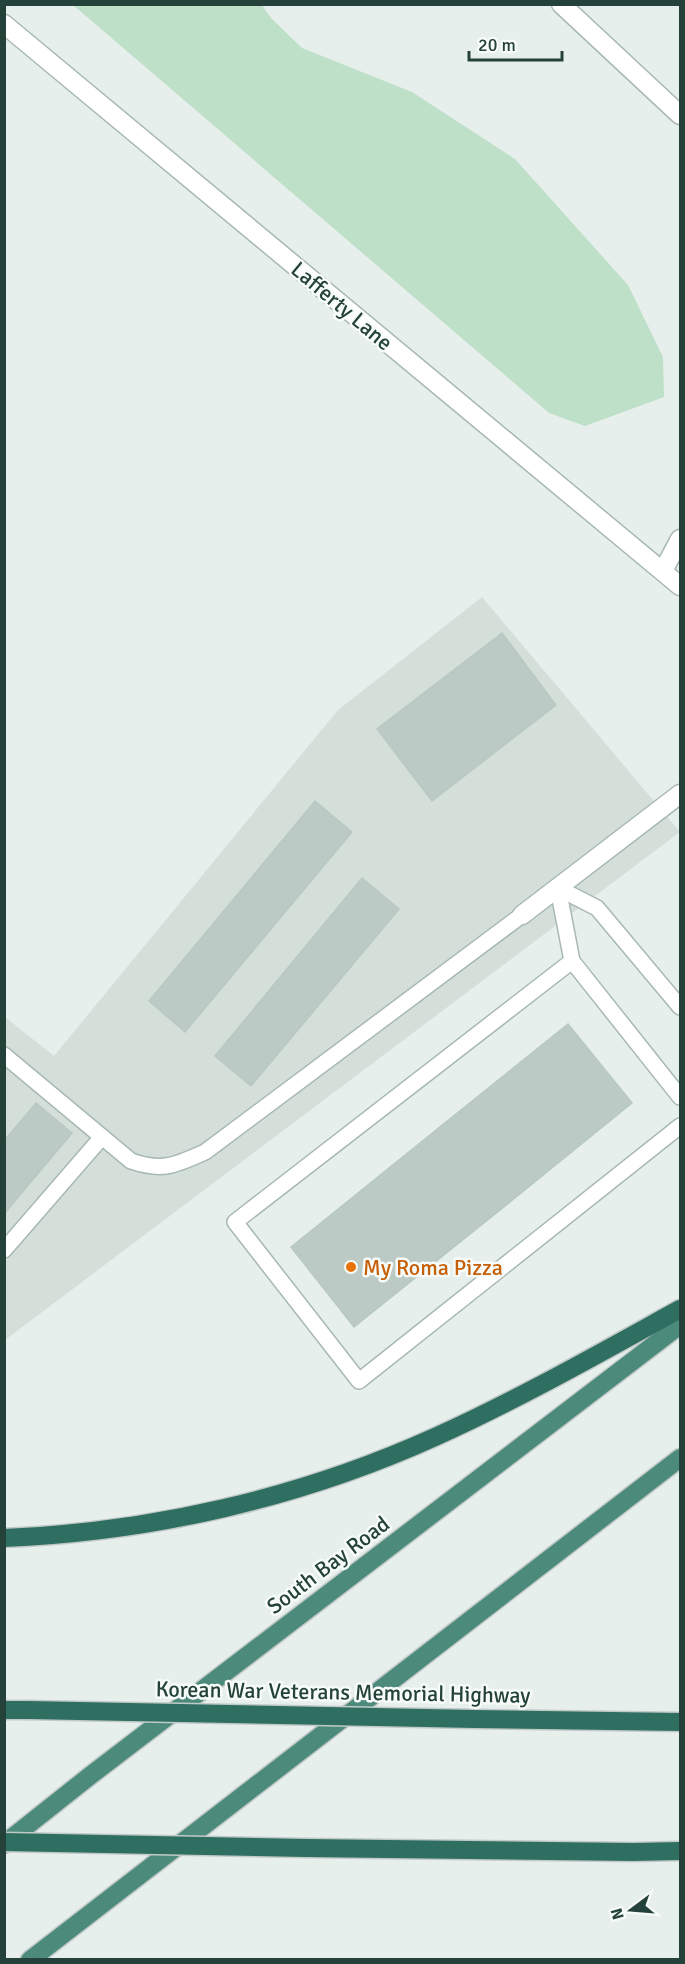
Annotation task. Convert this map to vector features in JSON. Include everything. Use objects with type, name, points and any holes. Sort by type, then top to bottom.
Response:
[{"type":"highway","points":[[4,1538],[114,1529],[185,1517],[274,1496],[342,1474],[434,1438],[526,1393],[681,1309]]},
{"type":"highway","name":"South Bay Road","points":[[4,1843],[681,1325]]},
{"type":"highway","points":[[30,1959],[681,1458]]},
{"type":"highway","name":"Korean War Veterans Memorial Highway","points":[[4,1710],[681,1722]]},
{"type":"highway","points":[[4,1843],[681,1851]]},
{"type":"street","points":[[561,4],[681,115]]},
{"type":"street","name":"Lafferty Lane","points":[[4,24],[681,586]]},
{"type":"street","points":[[663,571],[681,538]]},
{"type":"street","points":[[522,915],[681,794]]},
{"type":"lane","points":[[558,888],[572,961],[681,1097]]},
{"type":"lane","points":[[558,888],[597,908],[681,1007]]},
{"type":"lane","points":[[4,1055],[131,1161],[146,1166],[174,1166],[205,1152],[522,915]]},
{"type":"lane","points":[[572,961],[235,1222],[359,1381],[681,1126]]},
{"type":"lane","points":[[4,1250],[102,1137]]},
{"type":"shaded area","points":[[482,597],[680,832],[5,1340],[5,1017],[54,1056],[338,710]]},
{"type":"green space","points":[[73,5],[262,5],[271,18],[302,48],[412,92],[515,159],[628,285],[663,357],[664,397],[585,426],[549,413]]},
{"type":"building","points":[[502,633],[556,705],[432,801],[377,729]]},
{"type":"building","points":[[315,801],[352,832],[185,1032],[149,1001]]},
{"type":"building","points":[[362,878],[399,909],[251,1086],[215,1056]]},
{"type":"building","points":[[568,1024],[632,1103],[510,1202],[446,1122]]},
{"type":"building","points":[[36,1103],[72,1133],[4,1214],[4,1141]]},
{"type":"building","points":[[446,1122],[510,1202],[354,1327],[291,1247]]},
{"type":"place","name":"My Roma Pizza","points":[[351,1267]]}]
